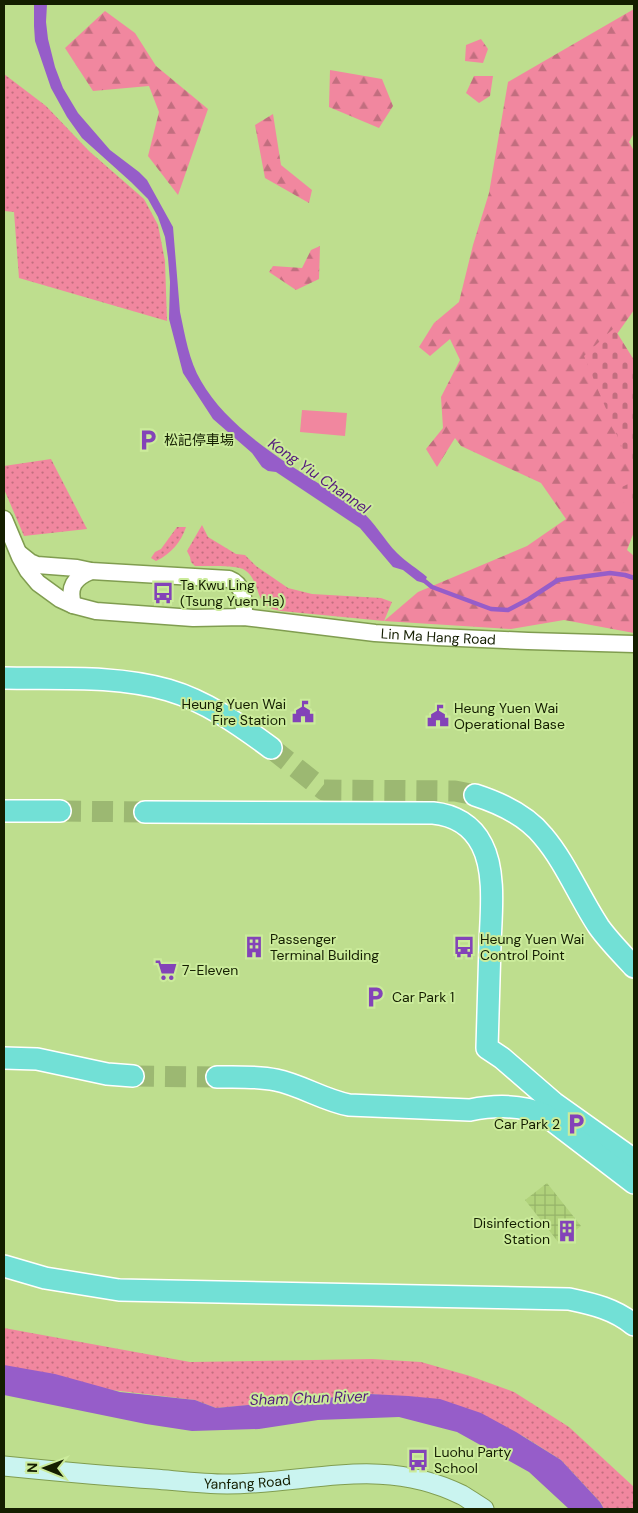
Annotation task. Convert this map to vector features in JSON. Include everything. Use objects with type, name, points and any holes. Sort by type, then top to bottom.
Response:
[{"type":"highway","points":[[4,678],[112,681],[143,684],[169,690],[210,708],[264,743]]},
{"type":"highway","points":[[475,795],[500,804],[525,819],[542,835],[554,850],[600,928],[634,967]]},
{"type":"highway","points":[[4,811],[60,811]]},
{"type":"highway","points":[[145,812],[433,812],[450,815],[464,823],[482,845],[488,864],[491,892],[488,1048],[554,1103],[634,1160]]},
{"type":"highway","points":[[4,1058],[37,1059],[107,1074],[133,1076]]},
{"type":"highway","points":[[218,1077],[276,1080],[335,1102],[349,1105],[470,1110],[488,1106],[533,1110],[545,1115],[634,1183]]},
{"type":"highway","points":[[4,1266],[45,1278],[119,1290],[569,1299],[609,1310],[634,1325]]},
{"type":"main road","name":"Yanfang Road","points":[[4,1466],[226,1484],[364,1473],[396,1475],[428,1482],[462,1495],[484,1509]]},
{"type":"street","name":"Lin Ma Hang Road","points":[[4,519],[16,548],[28,570],[38,583],[60,599],[73,605],[105,613],[193,618],[244,617],[366,632],[528,641],[634,644]]},
{"type":"street","name":"Lin Ma Hang Road","points":[[16,548],[24,558],[34,564],[91,571],[229,579],[238,584],[241,589],[244,617]]},
{"type":"street","points":[[73,605],[71,589],[74,583],[79,577],[91,571]]},
{"type":"shaded area","points":[[34,4],[47,4],[46,22],[48,39],[55,67],[63,88],[78,113],[110,150],[147,180],[173,227],[180,312],[186,339],[197,373],[212,398],[241,428],[275,455],[360,510],[397,553],[427,577],[424,583],[417,581],[403,570],[393,567],[360,528],[276,472],[268,471],[262,467],[252,453],[213,419],[183,373],[169,319],[170,282],[168,258],[165,237],[158,217],[148,199],[82,138],[67,117],[51,88],[35,41]]},
{"type":"shaded area","points":[[547,1183],[581,1226],[559,1243],[525,1200]]},
{"type":"shaded area","points":[[4,1365],[55,1374],[120,1392],[195,1400],[216,1408],[370,1394],[440,1399],[481,1413],[561,1460],[600,1502],[604,1509],[569,1509],[529,1472],[457,1432],[399,1417],[318,1420],[259,1429],[192,1431],[146,1424],[4,1395]]},
{"type":"green space","points":[[634,9],[634,133],[629,142],[634,151],[634,310],[617,334],[634,409],[634,532],[627,550],[634,556],[634,633],[564,620],[511,629],[384,621],[418,592],[527,546],[566,519],[541,483],[461,446],[455,438],[437,467],[426,449],[443,428],[441,397],[460,360],[450,339],[430,356],[419,347],[434,323],[459,302],[473,245],[489,193],[508,82]]},
{"type":"green space","points":[[105,11],[135,33],[156,66],[208,109],[178,195],[148,156],[159,112],[149,86],[93,91],[65,48]]},
{"type":"green space","points":[[481,39],[488,49],[483,63],[465,61],[466,45]]},
{"type":"green space","points":[[330,70],[382,79],[393,106],[379,128],[329,107]]},
{"type":"green space","points":[[4,74],[46,106],[89,151],[144,199],[158,225],[165,261],[167,321],[19,278],[14,212],[4,211]]},
{"type":"green space","points":[[474,76],[493,76],[490,96],[479,103],[466,93]]},
{"type":"green space","points":[[273,114],[281,165],[312,190],[309,203],[265,178],[255,125]]},
{"type":"green space","points":[[320,246],[319,279],[296,290],[269,272],[273,266],[302,268],[311,250]]},
{"type":"green space","points":[[614,328],[634,360],[634,476],[584,356]]},
{"type":"green space","points":[[302,410],[347,413],[345,436],[300,432]]},
{"type":"green space","points":[[51,459],[87,529],[24,536],[4,489],[4,466]]},
{"type":"green space","points":[[634,481],[634,498],[622,503],[618,489]]},
{"type":"green space","points":[[202,525],[208,537],[236,554],[245,555],[256,566],[288,588],[312,594],[381,598],[392,602],[384,621],[281,611],[269,607],[260,597],[252,577],[243,569],[227,566],[195,566],[191,562],[187,551]]},
{"type":"green space","points":[[177,527],[186,527],[175,547],[156,561],[151,558],[155,552],[161,549]]},
{"type":"green space","points":[[4,1328],[190,1362],[372,1359],[421,1362],[470,1376],[514,1392],[569,1427],[634,1487],[634,1509],[604,1509],[601,1503],[561,1460],[523,1436],[375,1394],[216,1408],[195,1400],[112,1390],[4,1368]]},
{"type":"waterway","name":"Kong Yiu Channel","points":[[421,578],[432,587],[491,609],[508,610],[558,580],[610,573],[634,578]]},
{"type":"tunnel","points":[[271,748],[324,790],[455,791],[475,795]]},
{"type":"tunnel","points":[[60,811],[145,812]]},
{"type":"tunnel","points":[[133,1076],[217,1077]]},
{"type":"place","name":"松記停車場","points":[[148,440]]},
{"type":"place","name":"Ta Kwu Ling (Tsung Yuen Ha)","points":[[163,593]]},
{"type":"place","name":"Heung Yuen Wai Fire Station","points":[[303,712]]},
{"type":"place","name":"Heung Yuen Wai Operational Base","points":[[438,716]]},
{"type":"place","name":"Passenger Terminal Building","points":[[254,947]]},
{"type":"place","name":"Heung Yuen Wai Control Point","points":[[464,947]]},
{"type":"place","name":"7-Eleven","points":[[166,970]]},
{"type":"place","name":"Car Park 1","points":[[375,997]]},
{"type":"place","name":"Car Park 2","points":[[576,1124]]},
{"type":"place","name":"Disinfection Station","points":[[567,1231]]},
{"type":"place","name":"Luohu Party School","points":[[418,1460]]},
{"type":"water label","name":"Sham Chun River","points":[[309,1398]]}]
